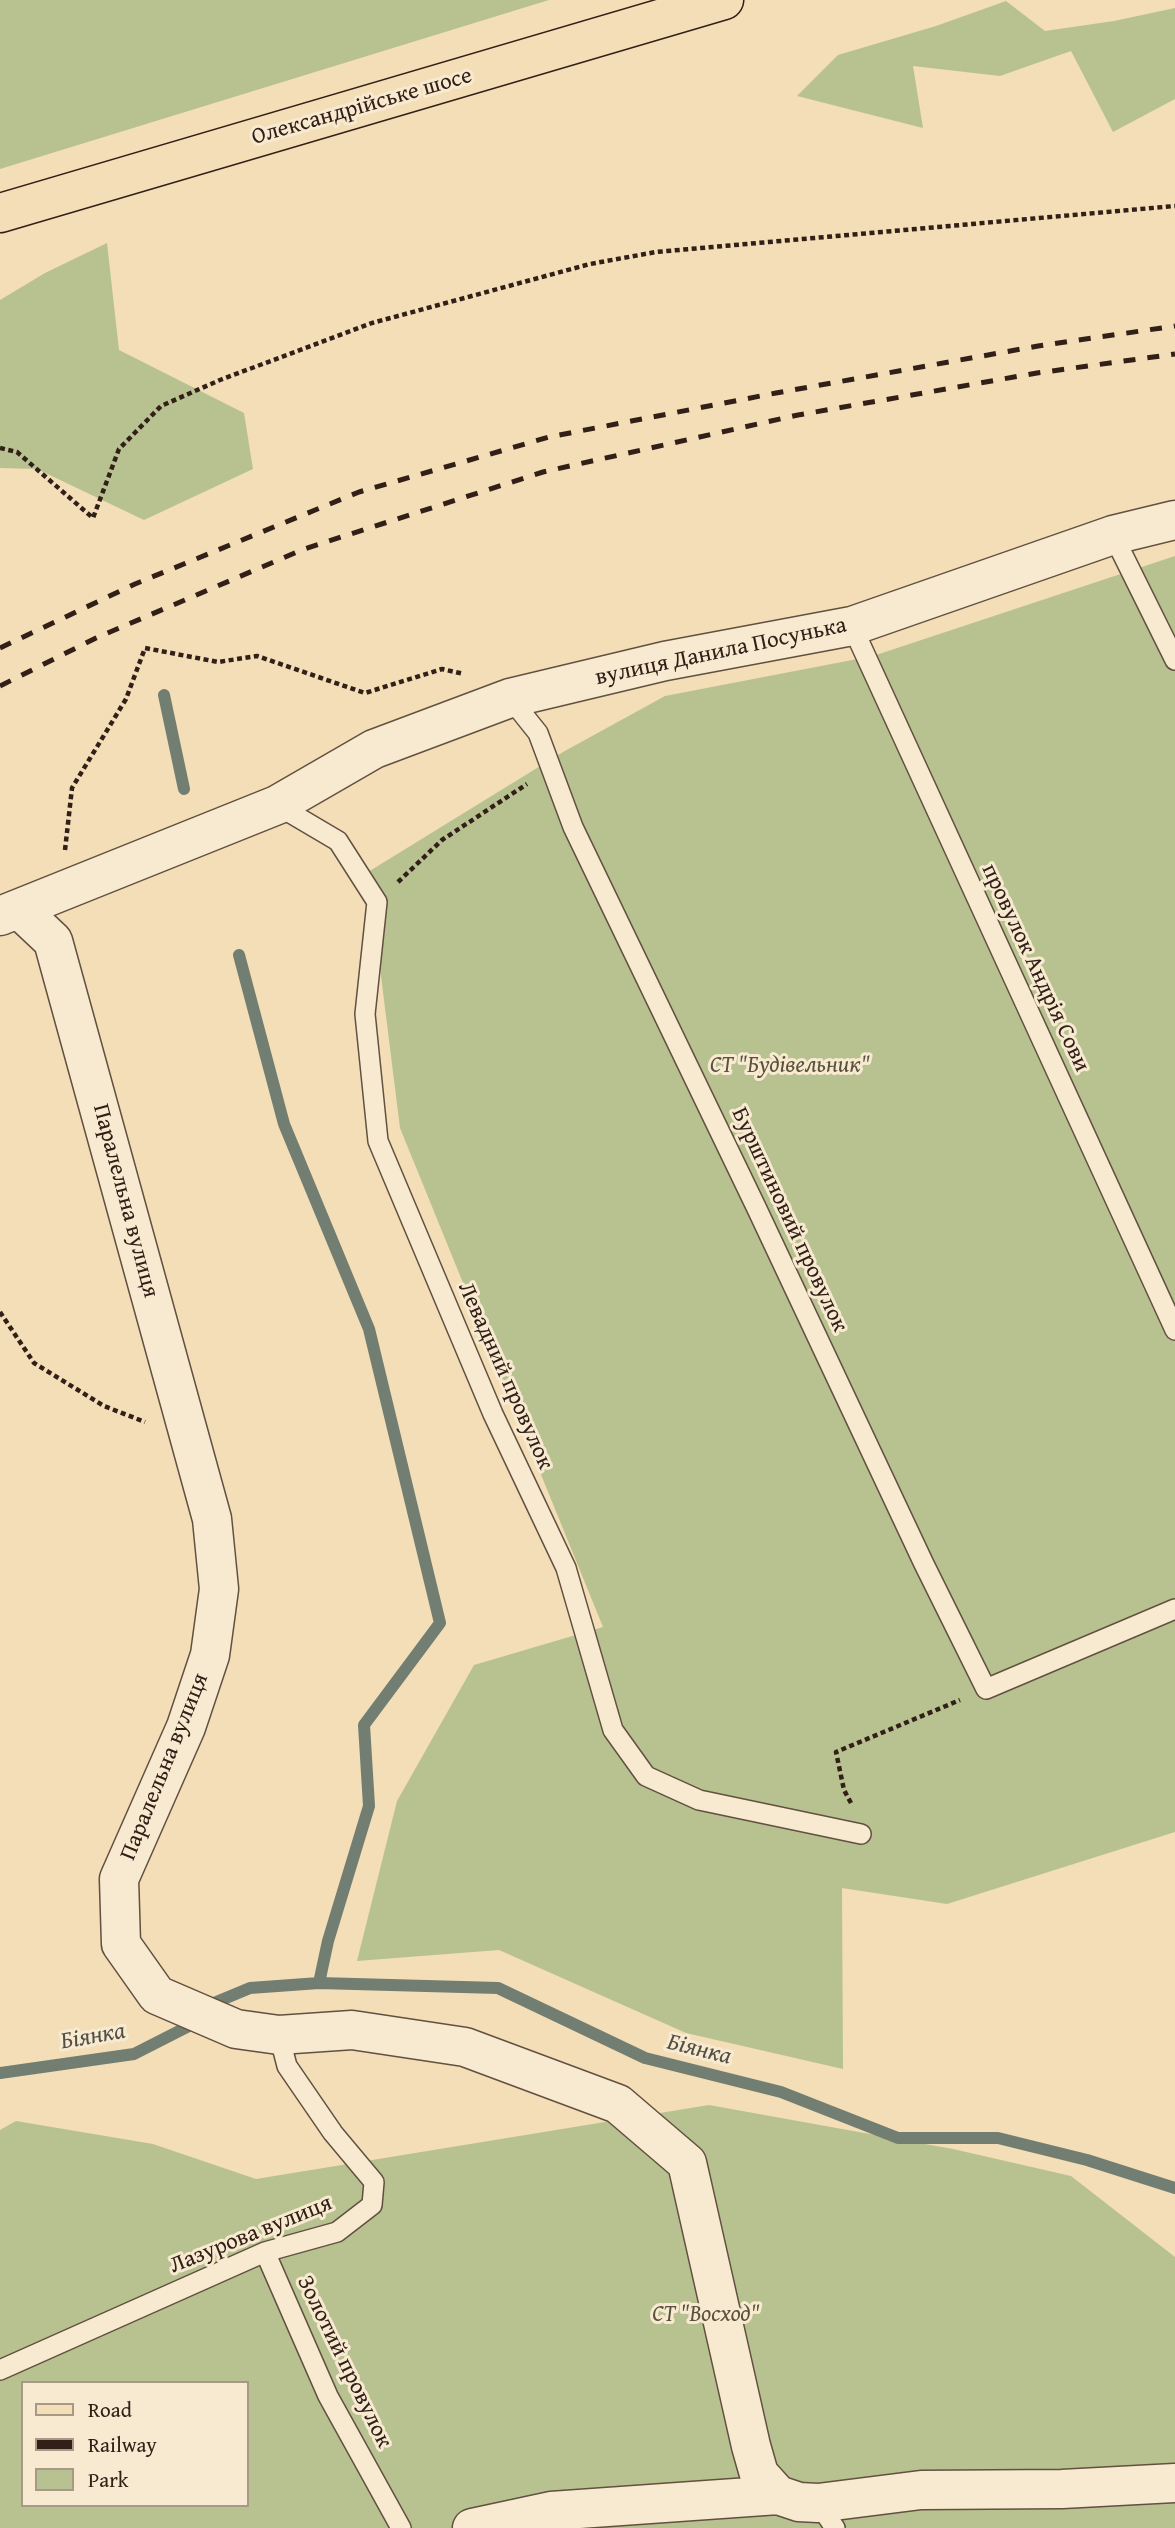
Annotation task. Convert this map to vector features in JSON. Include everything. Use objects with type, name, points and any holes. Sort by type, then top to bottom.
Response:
[{"type":"main road","name":"Олександрійське шосе","points":[[0,213],[724,0]]},
{"type":"street","name":"вулиця Данила Посунька","points":[[9,913],[277,805],[374,748],[510,698],[665,662],[852,626],[1113,535],[1175,520]]},
{"type":"street","name":"Паралельна вулиця","points":[[9,913],[53,941],[212,1519],[219,1589],[211,1655],[186,1727],[119,1879],[121,1944],[157,1995],[236,2029],[279,2035],[352,2030],[466,2047],[618,2104],[687,2163],[751,2446],[759,2474],[778,2496]]},
{"type":"street","points":[[472,2528],[551,2511],[778,2496],[799,2502],[826,2516],[921,2490],[1062,2489],[1175,2483]]},
{"type":"lane","points":[[1113,535],[1175,660]]},
{"type":"lane","name":"провулок Андрія Сови","points":[[852,626],[1175,1330]]},
{"type":"lane","name":"Бурштиновий провулок","points":[[510,698],[538,733],[573,827],[986,1689]]},
{"type":"lane","points":[[277,805],[338,841],[377,902]]},
{"type":"lane","name":"Левадний провулок","points":[[377,902],[366,1014],[378,1141],[492,1414],[566,1568],[614,1730],[646,1776],[699,1800],[861,1834]]},
{"type":"lane","points":[[986,1689],[1175,1609]]},
{"type":"lane","name":"Лазурова вулиця","points":[[0,2370],[265,2252],[337,2232],[372,2204],[374,2182],[333,2133],[287,2066],[279,2035]]},
{"type":"lane","name":"Золотий провулок","points":[[265,2252],[328,2396],[401,2528]]},
{"type":"path","points":[[0,449],[18,452],[93,518],[119,449],[161,406],[220,380],[373,323],[590,264],[656,253],[1175,206]]},
{"type":"path","points":[[60,892],[72,788],[126,699],[145,648],[218,662],[257,656],[365,693],[442,669],[491,679],[510,698]]},
{"type":"path","points":[[377,902],[442,840],[552,768]]},
{"type":"path","points":[[0,1312],[34,1363],[104,1406],[156,1426],[192,1447]]},
{"type":"path","points":[[861,1834],[858,1816],[844,1790],[836,1752],[986,1689]]},
{"type":"green space","points":[[0,0],[549,0],[0,169]]},
{"type":"green space","points":[[1006,1],[1045,31],[1114,21],[1175,8],[1175,99],[1113,132],[1071,51],[1000,76],[913,66],[923,128],[797,96],[838,55],[936,26]]},
{"type":"green space","points":[[107,243],[119,350],[244,413],[253,469],[144,520],[37,469],[0,468],[0,300],[45,273]]},
{"type":"green space","name":"СТ \"Будівельник\"","points":[[1175,556],[1175,1832],[947,1904],[842,1888],[843,2069],[686,2033],[499,1950],[357,1961],[397,1801],[474,1665],[603,1627],[400,1128],[368,872],[563,752],[665,696],[873,656]]},
{"type":"green space","name":"СТ \"Восход\"","points":[[709,2105],[953,2149],[1071,2176],[1175,2257],[1175,2528],[0,2528],[0,2130],[16,2121],[153,2144],[256,2179]]},
{"type":"waterway","points":[[164,695],[184,789]]},
{"type":"waterway","points":[[239,955],[284,1124],[369,1329],[440,1623],[364,1725],[369,1806],[328,1941],[319,1983]]},
{"type":"waterway","name":"Біянка","points":[[214,2003],[250,1988],[319,1983],[498,1988],[645,2058],[781,2092],[898,2138],[998,2138],[1087,2160],[1175,2188]]},
{"type":"waterway","name":"Біянка","points":[[0,2073],[134,2054],[189,2026]]},
{"type":"railway","points":[[0,648],[135,584],[359,492],[549,437],[1038,346],[1175,326]]},
{"type":"railway","points":[[0,686],[96,638],[304,549],[543,472],[798,415],[1037,373],[1175,354]]}]
